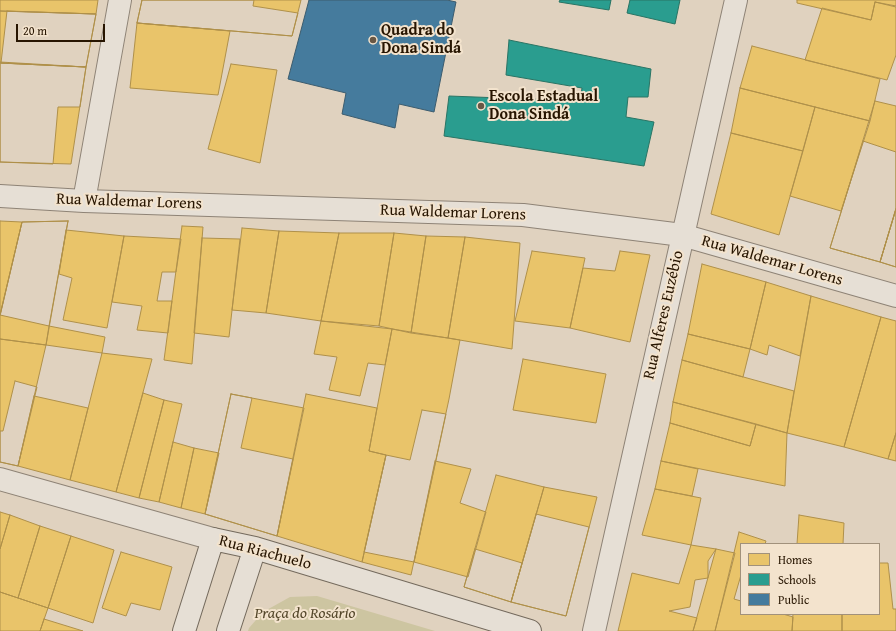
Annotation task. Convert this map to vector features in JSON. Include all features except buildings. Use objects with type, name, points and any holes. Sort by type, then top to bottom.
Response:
[{"type":"street","points":[[84,201],[120,0]]},
{"type":"street","name":"Rua Alferes Euzébio","points":[[594,631],[736,0]]},
{"type":"street","name":"Rua Waldemar Lorens","points":[[0,196],[84,201],[523,214],[682,235],[896,296]]},
{"type":"street","name":"Rua Riachuelo","points":[[0,479],[213,539],[255,548],[530,631]]},
{"type":"street","points":[[184,631],[213,539]]},
{"type":"street","points":[[228,631],[255,548]]},
{"type":"green space","name":"Praça do Rosário","points":[[317,596],[435,631],[248,631],[263,612],[290,597]]},
{"type":"place","name":"Quadra do Dona Sindá","points":[[373,40]]},
{"type":"place","name":"Escola Estadual Dona Sindá","points":[[481,106]]}]
